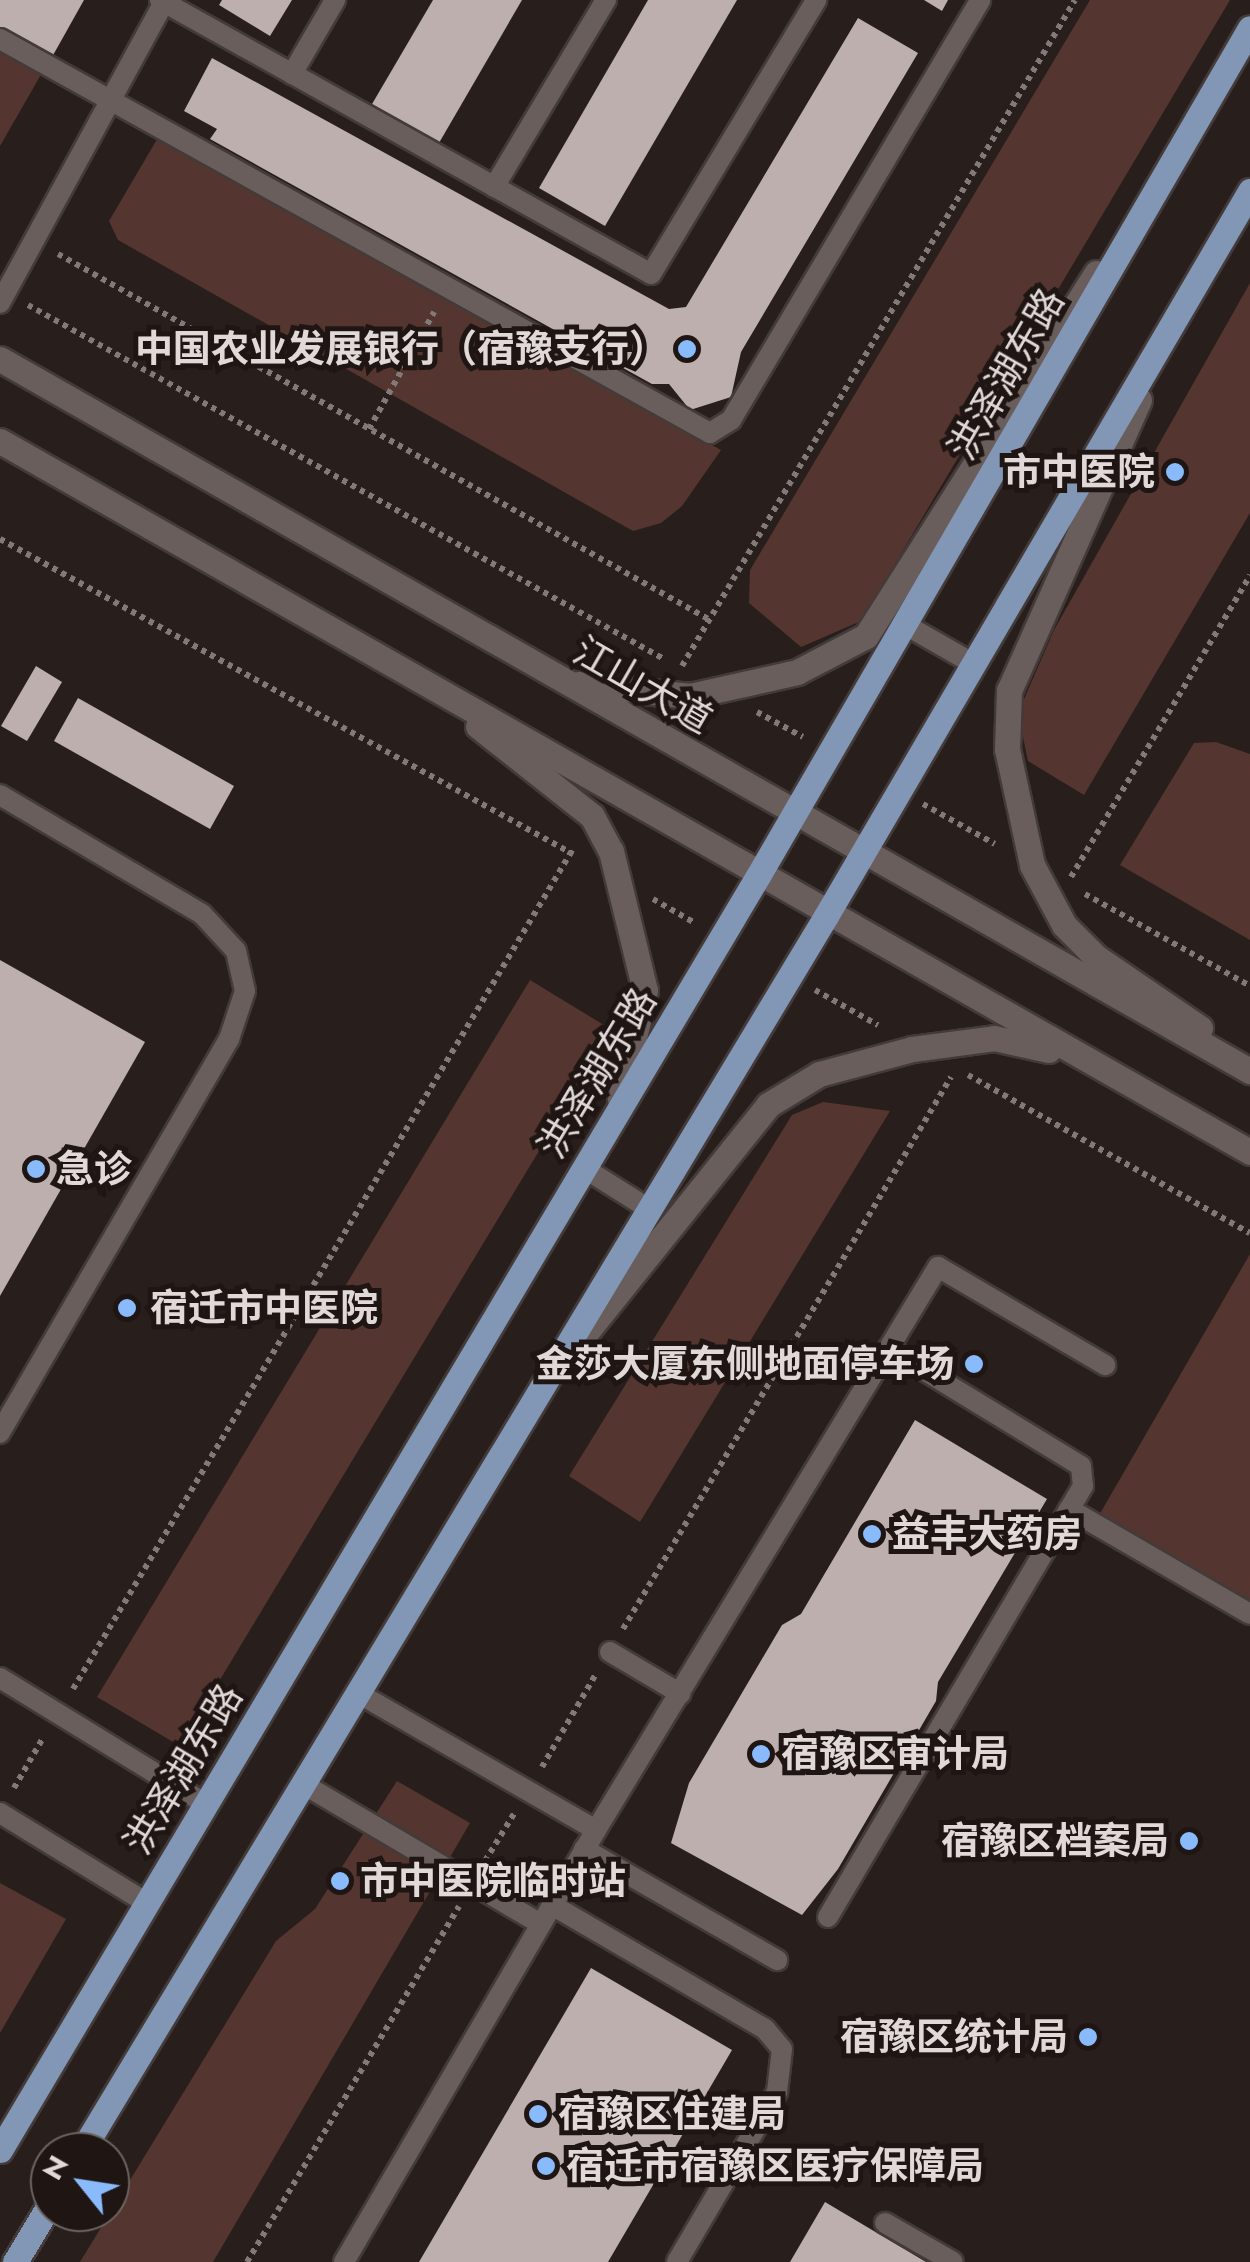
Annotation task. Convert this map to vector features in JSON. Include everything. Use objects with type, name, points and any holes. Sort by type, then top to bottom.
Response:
[{"type":"main road","name":"洪泽湖东路","points":[[0,2150],[758,876],[1250,28]]},
{"type":"main road","points":[[564,682],[664,696],[719,690],[798,672],[866,636],[1032,366],[1170,166]]},
{"type":"main road","points":[[94,2132],[826,916],[1250,191]]},
{"type":"main road","points":[[1189,295],[1044,600],[1009,690],[1006,749],[1032,865],[1064,925],[1096,957],[1250,1062]]},
{"type":"main road","name":"江山大道","points":[[0,358],[860,854],[1250,1071]]},
{"type":"main road","points":[[0,440],[386,658],[826,916],[1250,1152]]},
{"type":"main road","points":[[386,658],[592,816],[611,851],[645,990],[616,1115]]},
{"type":"main road","points":[[543,1386],[768,1105],[819,1074],[912,1049],[994,1038],[1077,1056]]},
{"type":"main road","points":[[15,2262],[33,2232]]},
{"type":"lane","points":[[292,74],[335,0]]},
{"type":"lane","points":[[494,187],[606,0]]},
{"type":"lane","points":[[3,298],[163,1],[651,274],[816,0]]},
{"type":"lane","points":[[0,39],[698,430],[721,430],[980,0]]},
{"type":"lane","points":[[904,624],[972,663]]},
{"type":"lane","points":[[0,796],[202,914],[236,951],[245,991],[229,1039],[0,1433]]},
{"type":"lane","points":[[584,1168],[649,1208]]},
{"type":"lane","points":[[344,2262],[584,1850],[938,1266],[1105,1365]]},
{"type":"lane","points":[[828,1916],[1083,1486],[1081,1466],[888,1348]]},
{"type":"lane","points":[[1069,1509],[1250,1614]]},
{"type":"lane","points":[[610,1652],[681,1694]]},
{"type":"lane","points":[[0,1678],[206,1804]]},
{"type":"lane","points":[[358,1693],[596,1830]]},
{"type":"lane","points":[[303,1784],[472,1884],[547,1915],[766,2028],[782,2049],[777,2092],[677,2262]]},
{"type":"lane","points":[[5,1804],[147,1903]]},
{"type":"lane","points":[[584,1850],[777,1960]]},
{"type":"lane","points":[[885,2223],[952,2262]]},
{"type":"path","points":[[664,696],[1075,0]]},
{"type":"path","points":[[34,241],[710,620]]},
{"type":"path","points":[[369,429],[446,289]]},
{"type":"path","points":[[3,298],[830,752]]},
{"type":"path","points":[[1250,576],[1067,884],[1250,986]]},
{"type":"path","points":[[897,790],[1032,865]]},
{"type":"path","points":[[5,1804],[592,816]]},
{"type":"path","points":[[247,2262],[973,1041]]},
{"type":"shaded area","points":[[1090,0],[1230,0],[861,621],[801,647],[749,603],[750,570]]},
{"type":"shaded area","points":[[0,47],[43,71],[0,146]]},
{"type":"shaded area","points":[[159,136],[721,450],[682,506],[661,523],[633,531],[118,240],[109,221]]},
{"type":"shaded area","points":[[1250,283],[1250,513],[1084,795],[1028,761],[1018,713],[1054,630]]},
{"type":"shaded area","points":[[1216,742],[1250,754],[1250,940],[1120,865],[1194,743]]},
{"type":"shaded area","points":[[530,980],[612,1030],[180,1746],[97,1697]]},
{"type":"shaded area","points":[[823,1102],[890,1111],[640,1522],[569,1476],[792,1115]]},
{"type":"shaded area","points":[[1250,1254],[1250,1603],[1098,1517]]},
{"type":"shaded area","points":[[397,1781],[470,1823],[213,2262],[80,2262],[98,2232],[130,2232],[130,2180],[276,1941],[315,1909]]},
{"type":"shaded area","points":[[0,1883],[66,1919],[0,2033]]},
{"type":"building","points":[[0,0],[84,0],[52,57],[0,28]]},
{"type":"building","points":[[222,0],[292,0],[270,36],[219,5]]},
{"type":"building","points":[[433,0],[522,0],[432,155],[365,116]]},
{"type":"building","points":[[648,0],[737,0],[605,226],[539,188]]},
{"type":"building","points":[[924,0],[948,0],[942,11]]},
{"type":"building","points":[[858,18],[918,53],[741,352],[731,397],[690,410],[669,384],[652,384],[210,139],[217,129],[184,111],[212,58],[669,309],[686,307]]},
{"type":"building","points":[[36,666],[62,682],[27,741],[1,726]]},
{"type":"building","points":[[78,698],[234,786],[210,829],[54,741]]},
{"type":"building","name":"急诊","points":[[0,960],[145,1042],[0,1296]]},
{"type":"building","points":[[915,1420],[1047,1499],[938,1682],[936,1701],[838,1869],[802,1915],[671,1843],[689,1783],[782,1625],[801,1614]]},
{"type":"building","points":[[591,1968],[732,2050],[608,2262],[419,2262]]},
{"type":"building","points":[[825,2202],[926,2262],[790,2262]]},
{"type":"place","name":"中国农业发展银行（宿豫支行）","points":[[687,349]]},
{"type":"place","name":"市中医院","points":[[1175,472]]},
{"type":"place","name":"急诊","points":[[36,1169]]},
{"type":"place","name":"宿迁市中医院","points":[[127,1308]]},
{"type":"place","name":"金莎大厦东侧地面停车场","points":[[974,1364]]},
{"type":"place","name":"益丰大药房","points":[[872,1534]]},
{"type":"place","name":"宿豫区审计局","points":[[761,1754]]},
{"type":"place","name":"宿豫区档案局","points":[[1189,1841]]},
{"type":"place","name":"市中医院临时站","points":[[340,1881]]},
{"type":"place","name":"宿豫区统计局","points":[[1088,2037]]},
{"type":"place","name":"宿豫区住建局","points":[[538,2114]]},
{"type":"place","name":"宿迁市宿豫区医疗保障局","points":[[546,2166]]}]
